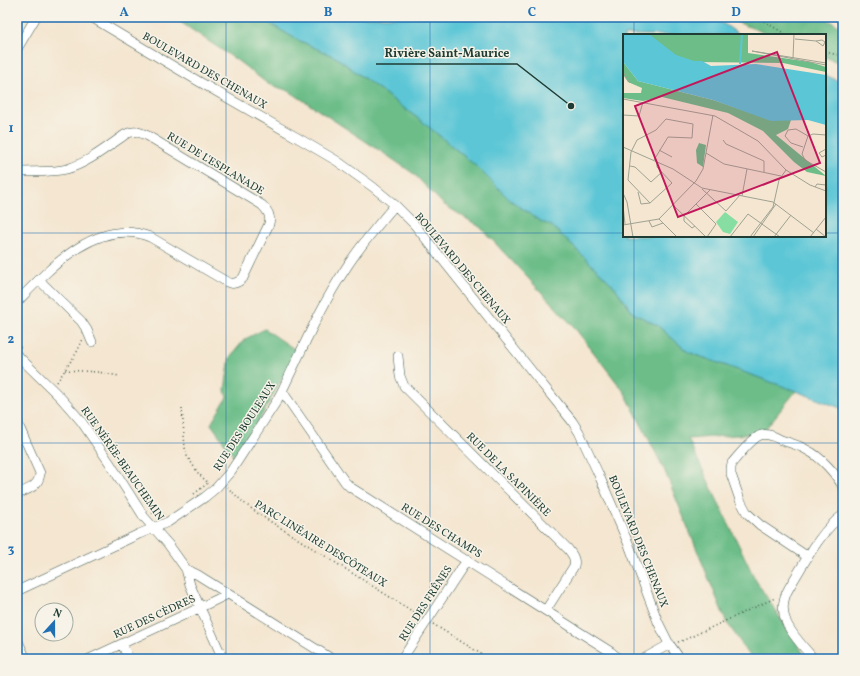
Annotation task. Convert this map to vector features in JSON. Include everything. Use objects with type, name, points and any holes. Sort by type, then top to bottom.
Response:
[{"type":"street","points":[[17,49],[36,17]]},
{"type":"street","name":"BOULEVARD DES CHENAUX","points":[[91,17],[191,77],[337,161],[395,205],[421,232],[534,374],[584,440],[631,551],[658,622],[680,659]]},
{"type":"street","name":"RUE DE L'ESPLANADE","points":[[17,172],[57,170],[72,167],[89,159],[126,134],[138,131],[258,202],[266,209],[269,216],[269,224],[243,278],[238,282],[231,284],[227,282],[141,233],[122,232],[112,233],[92,240],[73,251],[64,257],[17,302]]},
{"type":"street","name":"RUE DES BOULEAUX","points":[[17,591],[173,519],[211,492],[222,482],[235,465],[282,391],[319,315],[338,281],[361,246],[395,205]]},
{"type":"street","points":[[39,280],[81,321],[92,342]]},
{"type":"street","name":"RUE NÉRÉE-BEAUCHEMIN","points":[[20,352],[81,421],[142,514],[168,544],[186,569],[332,659]]},
{"type":"street","name":"RUE DE LA SAPINIÈRE","points":[[398,356],[401,380],[404,386],[571,552],[574,560],[574,566],[546,610]]},
{"type":"street","name":"RUE DES CHAMPS","points":[[282,391],[348,485],[546,610],[611,652],[619,659]]},
{"type":"street","points":[[17,422],[40,473],[39,479],[35,486],[17,494]]},
{"type":"street","points":[[808,557],[760,525],[747,513],[740,500],[731,474],[732,463],[755,438],[761,435],[768,435],[810,451],[832,471],[843,487]]},
{"type":"street","points":[[814,659],[787,625],[783,614],[784,601],[786,593],[808,557],[829,527],[843,514]]},
{"type":"street","name":"RUE DES FRÊNES","points":[[402,659],[467,560]]},
{"type":"street","points":[[186,569],[190,585],[199,608],[223,659]]},
{"type":"street","name":"RUE DES CÈDRES","points":[[89,659],[228,594]]},
{"type":"street","points":[[17,640],[26,659]]},
{"type":"street","points":[[122,644],[129,659]]},
{"type":"street","points":[[643,659],[670,644]]},
{"type":"path","points":[[757,17],[785,34]]},
{"type":"path","points":[[826,52],[843,56]]},
{"type":"path","points":[[57,382],[77,352],[87,330]]},
{"type":"path","points":[[17,344],[20,352]]},
{"type":"path","points":[[65,370],[98,372],[119,376]]},
{"type":"path","points":[[182,408],[187,456],[198,473],[208,483]]},
{"type":"path","points":[[190,496],[212,480]]},
{"type":"path","name":"PARC LINÉAIRE DESCÔTEAUX","points":[[222,482],[244,503],[260,515],[489,659]]},
{"type":"path","points":[[150,511],[156,515],[167,513]]},
{"type":"path","points":[[670,644],[684,640],[775,598],[784,601]]},
{"type":"green space","points":[[173,17],[259,17],[296,39],[337,58],[424,123],[476,166],[510,200],[540,221],[552,226],[614,286],[633,313],[657,325],[688,352],[796,391],[762,433],[688,439],[755,579],[807,659],[752,659],[726,621],[664,469],[625,393],[574,327],[480,227],[443,204],[414,174],[388,156],[289,91],[268,84],[238,61]]},
{"type":"green space","points":[[724,17],[823,17],[843,28],[843,64],[826,57],[826,34],[767,34]]},
{"type":"green space","points":[[265,329],[297,351],[251,435],[236,459],[211,424],[227,397],[225,390],[230,357],[245,339]]},
{"type":"water","points":[[259,17],[708,17],[724,24],[739,34],[623,34],[623,237],[826,237],[826,75],[843,83],[843,409],[688,352],[657,325],[633,313],[614,286],[552,226],[540,221],[510,200],[476,166],[424,123],[337,58],[296,39]]},
{"type":"place","name":"Rivière Saint-Maurice","points":[[571,106]]}]
